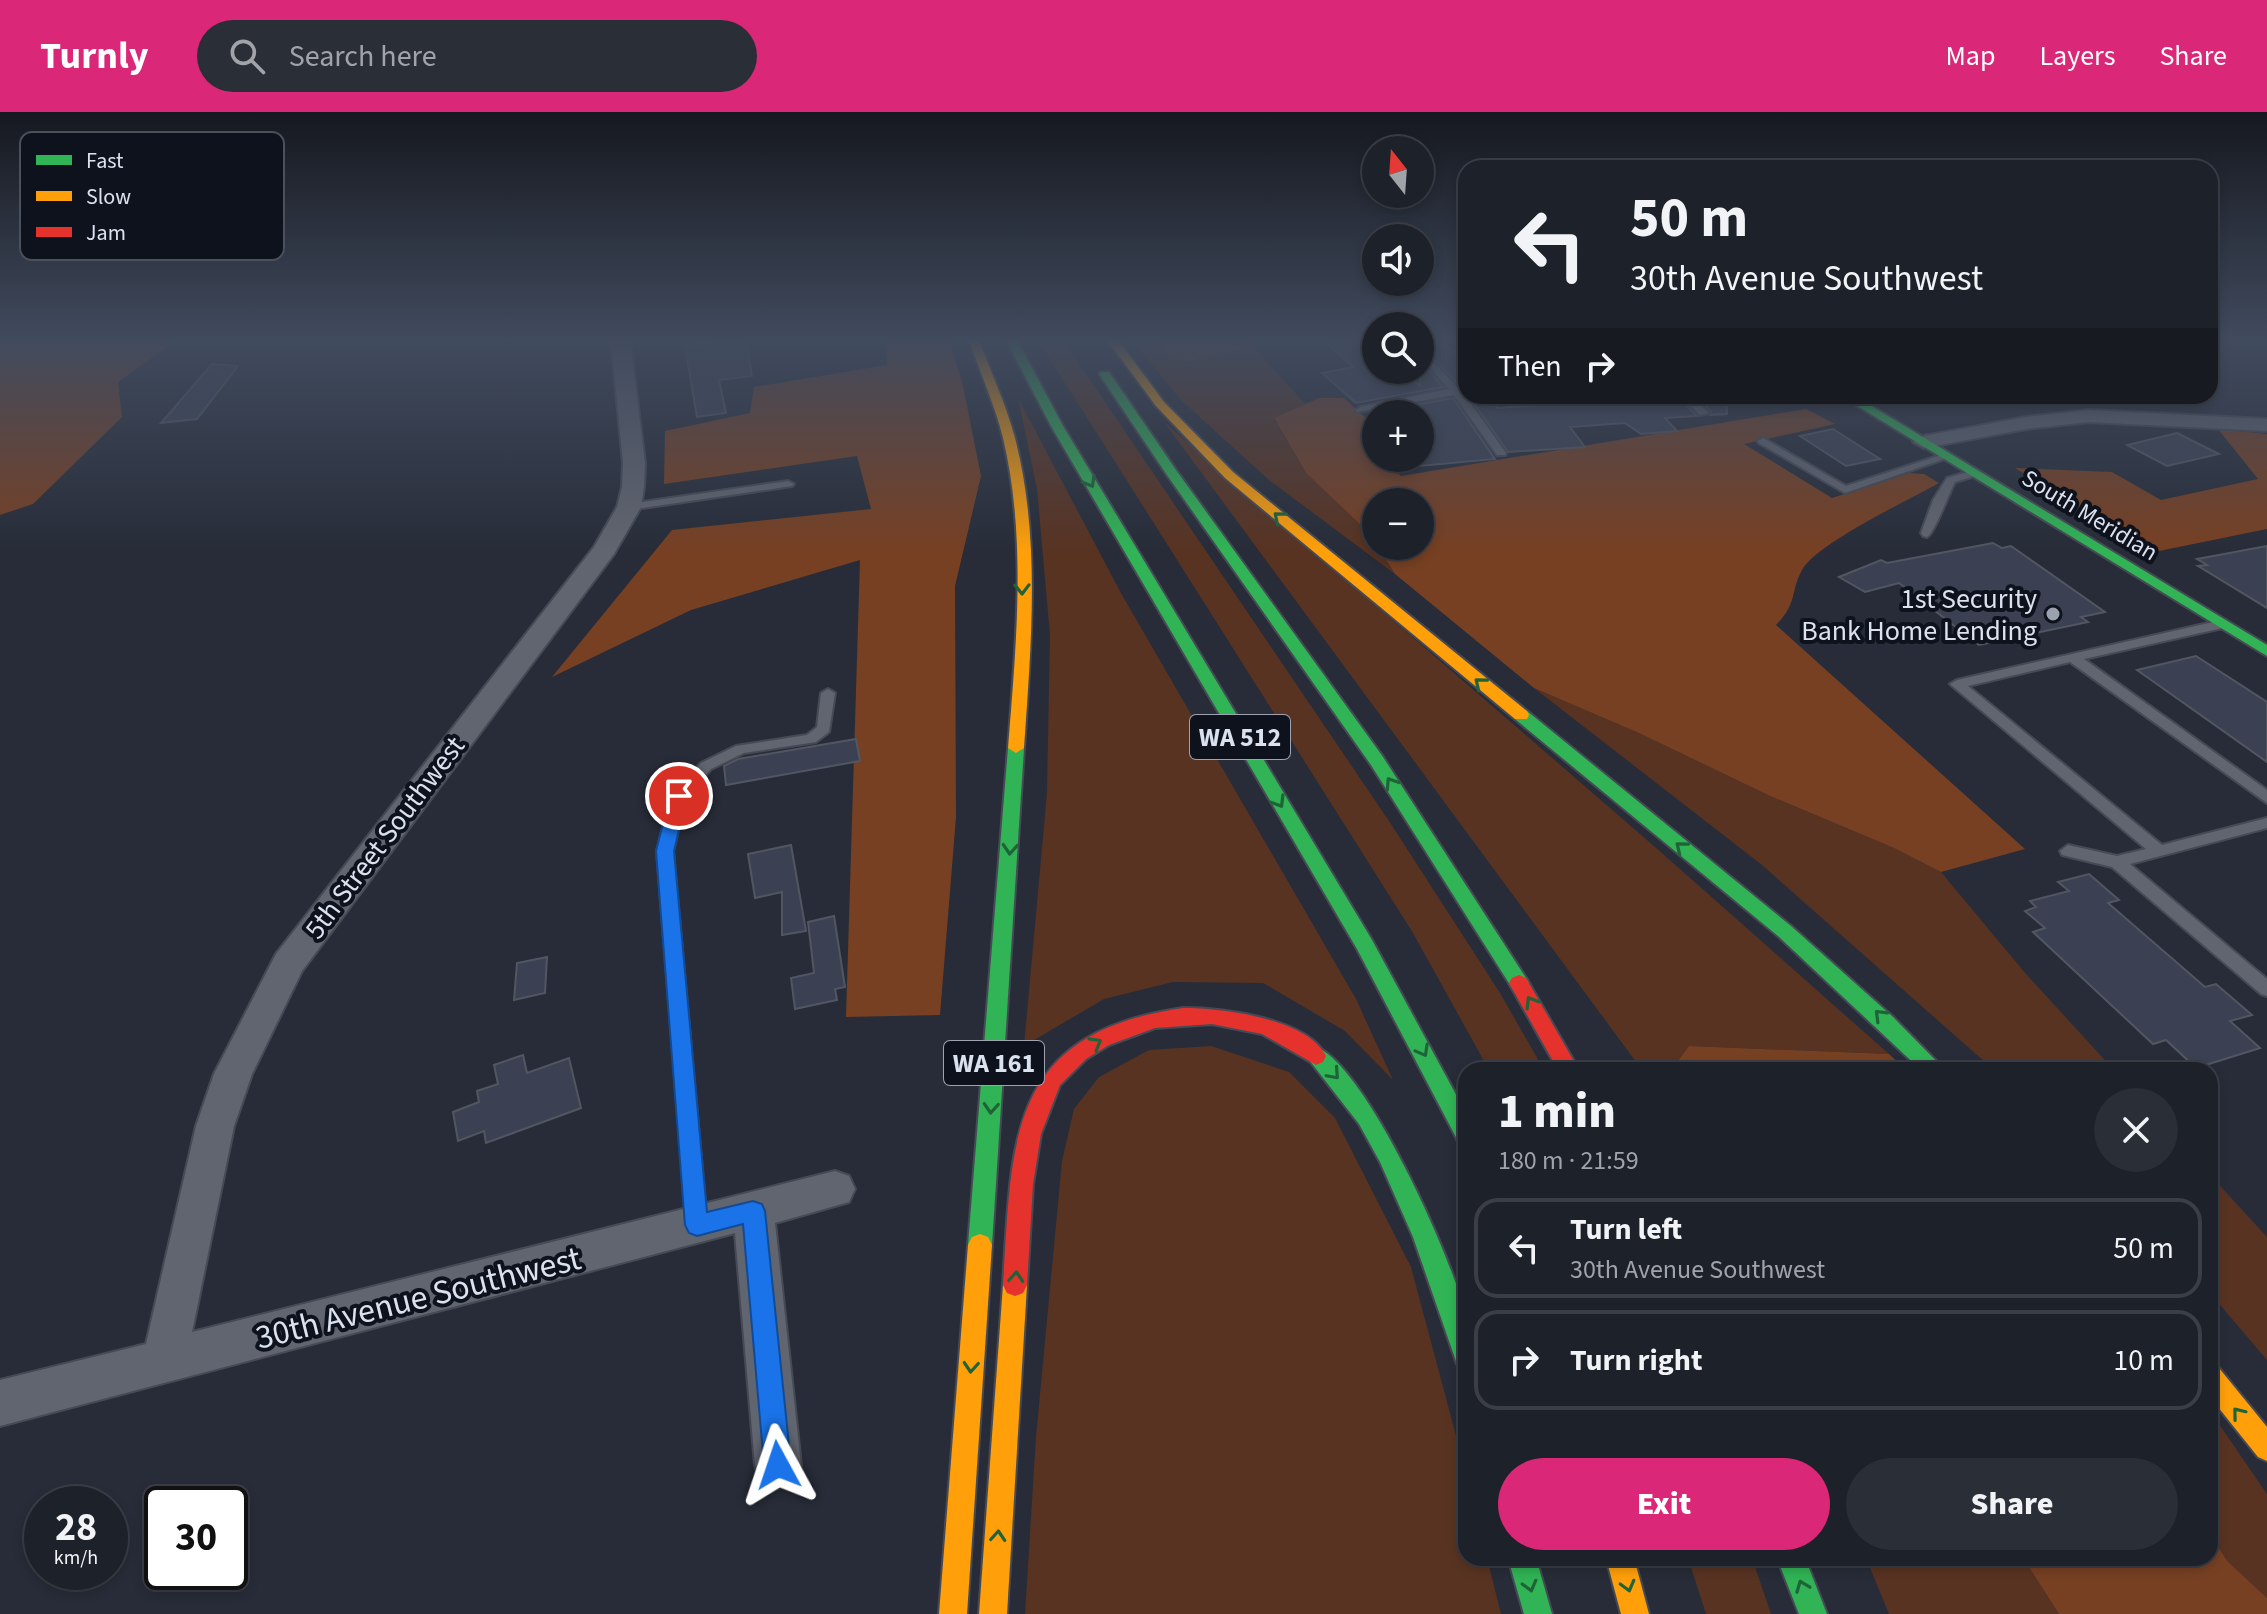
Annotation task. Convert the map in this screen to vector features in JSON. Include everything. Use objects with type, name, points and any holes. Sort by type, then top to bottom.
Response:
[{"type":"main road","name":"WA 161","points":[[953,1614],[1023,649],[1021,522],[1009,439],[999,410]]},
{"type":"main road","name":"WA 512","points":[[1050,410],[1365,945],[1458,1119]]},
{"type":"main road","points":[[1128,410],[1376,760],[1533,1006],[1564,1062]]},
{"type":"main road","points":[[1166,410],[1229,475],[1812,953],[1860,995],[1927,1062]]},
{"type":"main road","name":"South Meridian","points":[[1871,410],[2267,651]]},
{"type":"main road","points":[[993,1614],[1024,1162],[1048,1085],[1080,1052],[1120,1029],[1187,1015],[1231,1019],[1286,1035],[1304,1046],[1326,1065],[1357,1105],[1402,1187],[1458,1334]]},
{"type":"main road","points":[[2218,1387],[2267,1448]]},
{"type":"main road","points":[[1524,1566],[1538,1614]]},
{"type":"main road","points":[[1622,1566],[1635,1614]]},
{"type":"main road","points":[[1794,1566],[1813,1614]]},
{"type":"street","name":"5th Street Southwest","points":[[164,1362],[215,1126],[233,1074],[288,963],[605,549],[629,507],[634,463],[628,410]]},
{"type":"street","points":[[1924,442],[2026,423],[2089,416],[2267,425]]},
{"type":"street","name":"30th Avenue Southwest","points":[[0,1403],[835,1189]]},
{"type":"street","points":[[753,1211],[778,1465]]},
{"type":"lane","points":[[1474,410],[1501,453]]},
{"type":"lane","points":[[1701,410],[1704,413]]},
{"type":"lane","points":[[1763,441],[1845,490],[1948,456]]},
{"type":"lane","points":[[1927,533],[1939,500],[1951,480],[1974,473]]},
{"type":"lane","points":[[629,507],[788,484]]},
{"type":"lane","points":[[2159,851],[1957,684],[2222,624]]},
{"type":"lane","points":[[2073,658],[2267,798]]},
{"type":"lane","points":[[697,1225],[665,851],[679,796],[706,766],[741,749],[811,739],[824,729],[828,693]]},
{"type":"lane","points":[[2068,851],[2117,862],[2264,827]]},
{"type":"lane","points":[[2117,862],[2267,989]]},
{"type":"shaded area","points":[[0,410],[121,410],[122,417],[33,504],[0,515]]},
{"type":"shaded area","points":[[750,410],[968,410],[981,476],[955,586],[956,817],[940,1015],[846,1017],[860,560],[691,610],[552,677],[672,530],[871,509],[857,456],[664,484],[665,431],[750,413]]},
{"type":"shaded area","points":[[1021,410],[1024,410],[1122,595],[1356,999],[1393,1080],[1345,1031],[1263,983],[1173,982],[1104,999],[1024,1046],[1047,793],[1050,635],[1037,489]]},
{"type":"shaded area","points":[[1082,410],[1111,410],[1391,824],[1500,993],[1539,1062],[1485,1062],[1413,933]]},
{"type":"shaded area","points":[[1192,410],[1292,410],[1274,419],[1306,473],[1362,526],[1362,549],[1269,480]]},
{"type":"shaded area","points":[[1292,410],[1357,410],[1362,415],[1362,472],[1397,472],[1401,476],[1799,410],[1808,410],[1835,424],[1744,444],[1832,498],[1909,473],[1924,474],[1939,483],[1844,535],[1811,559],[1798,578],[1788,610],[1776,625],[2025,849],[1941,872],[1894,848],[1770,796],[1641,734],[1534,688],[1395,574],[1386,560],[1434,560],[1434,488],[1362,488],[1362,526],[1306,473],[1274,418]]},
{"type":"shaded area","points":[[1164,422],[1889,1054],[1689,1046],[1677,1062],[1636,1062]]},
{"type":"shaded area","points":[[2218,429],[2267,434],[2267,529],[2154,552],[2015,468],[2112,472],[2161,500],[2258,479]]},
{"type":"shaded area","points":[[1376,560],[1386,560],[1395,574]]},
{"type":"shaded area","points":[[1534,688],[1641,734],[1770,796],[1894,848],[1941,872],[2026,974],[2107,1062],[1985,1062],[1762,865]]},
{"type":"shaded area","points":[[1211,1046],[1289,1072],[1335,1118],[1411,1267],[1458,1443],[1458,1566],[1489,1566],[1501,1614],[1025,1614],[1036,1437],[1062,1161],[1074,1109],[1099,1077],[1149,1050]]},
{"type":"shaded area","points":[[1689,1046],[1889,1054],[1898,1062],[1677,1062]]},
{"type":"shaded area","points":[[2218,1184],[2267,1237],[2267,1360],[2218,1302]]},
{"type":"shaded area","points":[[2218,1423],[2267,1494],[2267,1598],[2226,1561],[2218,1548]]},
{"type":"shaded area","points":[[2218,1547],[2227,1561],[2267,1598],[2267,1614],[2059,1614],[2028,1566],[2218,1566]]},
{"type":"shaded area","points":[[1691,1566],[1755,1566],[1771,1614],[1706,1614]]},
{"type":"shaded area","points":[[1869,1566],[2028,1566],[2059,1614],[1889,1614]]},
{"type":"building","points":[[172,410],[204,410],[197,419],[161,423]]},
{"type":"building","points":[[696,410],[725,410],[726,413],[697,417]]},
{"type":"building","points":[[1434,410],[1461,410],[1495,459],[1434,465]]},
{"type":"building","points":[[1478,410],[1691,410],[1697,416],[1665,418],[1677,431],[1641,434],[1625,423],[1570,427],[1585,447],[1508,452]]},
{"type":"building","points":[[1727,410],[1727,414],[1710,415],[1711,411]]},
{"type":"building","points":[[1833,429],[1880,459],[1846,466],[1800,436]]},
{"type":"building","points":[[2177,433],[2219,454],[2167,466],[2127,445]]},
{"type":"building","points":[[1993,543],[2002,548],[2011,546],[2105,612],[2081,617],[2088,622],[1979,645],[1899,583],[1865,592],[1839,577],[1881,560],[1887,563]]},
{"type":"building","points":[[2267,546],[2267,608],[2198,566],[2207,565],[2197,559]]},
{"type":"building","points":[[2196,656],[2267,702],[2267,762],[2137,670]]},
{"type":"building","points":[[856,739],[860,761],[726,785],[724,766],[738,759]]},
{"type":"building","points":[[791,845],[806,931],[782,935],[782,892],[755,898],[748,854]]},
{"type":"building","points":[[2089,874],[2119,900],[2108,903],[2205,987],[2216,984],[2252,1015],[2230,1021],[2260,1048],[2215,1062],[2190,1062],[2166,1040],[2153,1044],[2033,932],[2045,928],[2025,911],[2036,907],[2030,901],[2069,891],[2058,882]]},
{"type":"building","points":[[834,916],[845,987],[835,989],[837,1000],[795,1009],[791,978],[814,973],[808,922]]},
{"type":"building","points":[[547,957],[545,993],[514,1000],[517,963]]},
{"type":"building","points":[[523,1055],[527,1073],[569,1058],[581,1108],[486,1143],[484,1131],[458,1141],[453,1112],[479,1102],[477,1091],[498,1084],[494,1065]]},
{"type":"traffic: fast","points":[[1048,410],[1365,945],[1458,1119]]},
{"type":"traffic: fast","points":[[1129,410],[1377,761],[1519,983]]},
{"type":"traffic: fast","points":[[1870,410],[2267,651]]},
{"type":"traffic: fast","points":[[1521,715],[1784,931],[1927,1062]]},
{"type":"traffic: fast","points":[[980,1245],[1016,748]]},
{"type":"traffic: fast","points":[[1316,1056],[1343,1084],[1367,1117],[1388,1155],[1425,1237],[1458,1331]]},
{"type":"traffic: fast","points":[[1524,1566],[1538,1614]]},
{"type":"traffic: fast","points":[[1794,1566],[1813,1614]]},
{"type":"traffic: slow","points":[[1000,410],[1016,474],[1024,551],[1016,748]]},
{"type":"traffic: slow","points":[[1166,410],[1229,475],[1521,715]]},
{"type":"traffic: slow","points":[[953,1614],[980,1245]]},
{"type":"traffic: slow","points":[[993,1614],[1015,1285]]},
{"type":"traffic: slow","points":[[2218,1387],[2267,1448]]},
{"type":"traffic: slow","points":[[1622,1566],[1635,1614]]},
{"type":"traffic: jam","points":[[1519,983],[1564,1062]]},
{"type":"traffic: jam","points":[[1015,1285],[1021,1184],[1030,1134],[1048,1087],[1064,1065],[1079,1053],[1102,1039],[1155,1020],[1212,1016],[1267,1027],[1316,1056]]},
{"type":"place","name":"1st Security Bank Home Lending","points":[[2053,614]]},
{"type":"route","points":[[679,796],[665,851],[697,1225],[753,1211],[778,1465]]}]
